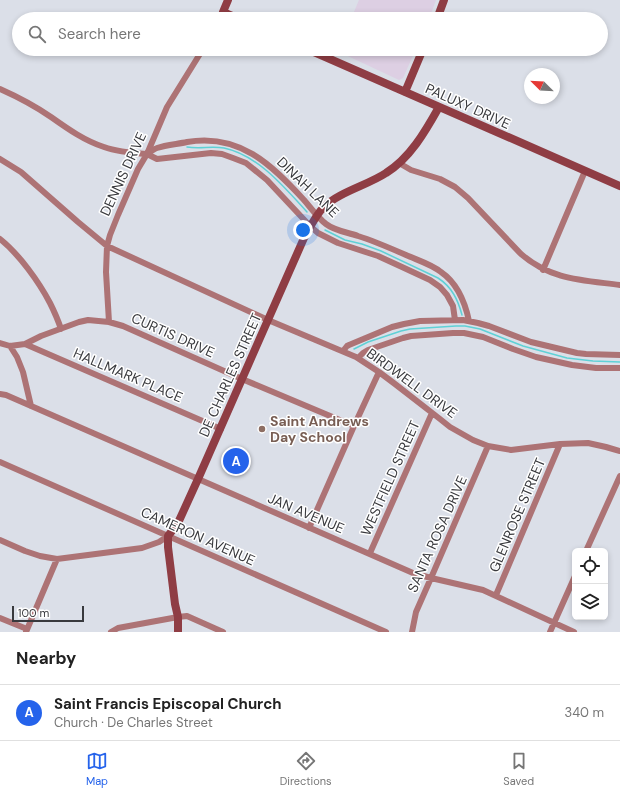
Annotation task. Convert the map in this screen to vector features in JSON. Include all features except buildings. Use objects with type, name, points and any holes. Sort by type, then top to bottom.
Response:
[{"type":"street","points":[[222,12],[228,0]]},
{"type":"street","points":[[440,12],[444,0]]},
{"type":"street","name":"DENNIS DRIVE","points":[[109,322],[106,272],[107,246],[110,235],[120,209],[138,169],[147,154],[167,108],[199,56]]},
{"type":"street","name":"PALUXY DRIVE","points":[[323,56],[620,186]]},
{"type":"street","points":[[405,92],[420,56]]},
{"type":"street","name":"DINAH LANE","points":[[0,89],[32,105],[77,134],[104,147],[121,152],[147,154],[157,159],[211,153],[222,154],[246,163],[267,180],[318,233],[338,243],[378,256],[430,280],[440,287],[447,295],[453,306],[455,320]]},
{"type":"street","name":"DE CHARLES STREET","points":[[0,540],[40,556],[57,559],[142,548],[159,542],[168,536],[178,523],[310,226],[324,207],[337,198],[386,173],[399,163],[414,147],[438,107]]},
{"type":"street","name":"DINAH LANE","points":[[147,154],[158,148],[197,140],[213,140],[229,143],[244,149],[272,169],[327,224],[338,230],[376,242],[442,272],[460,292],[469,321]]},
{"type":"street","name":"BIRDWELL DRIVE","points":[[0,159],[21,172],[107,246],[268,320],[358,358],[379,372],[450,427],[473,440],[488,446],[512,450],[560,444],[588,443],[620,451]]},
{"type":"street","points":[[399,163],[411,170],[440,180],[455,188],[468,198],[520,254],[543,270],[563,277],[620,285]]},
{"type":"street","points":[[543,270],[585,171]]},
{"type":"street","points":[[0,239],[22,262],[37,282],[50,302],[61,329]]},
{"type":"street","name":"CURTIS DRIVE","points":[[0,343],[10,346],[25,344],[41,336],[88,320],[109,322],[123,326],[242,379],[354,426]]},
{"type":"street","points":[[343,351],[349,345],[368,336],[398,325],[420,321],[455,320],[469,321],[489,326],[531,342],[577,353],[620,355]]},
{"type":"street","points":[[358,358],[368,350],[403,338],[434,334],[464,333],[483,337],[536,357],[572,365],[596,368],[620,368]]},
{"type":"street","name":"HALLMARK PLACE","points":[[25,344],[221,429]]},
{"type":"street","points":[[10,346],[18,357],[31,406]]},
{"type":"street","points":[[309,528],[379,372]]},
{"type":"street","name":"JAN AVENUE","points":[[0,394],[6,395],[413,573],[483,590],[574,632]]},
{"type":"street","name":"WESTFIELD STREET","points":[[370,553],[432,413]]},
{"type":"street","name":"GLENROSE STREET","points":[[496,595],[560,444]]},
{"type":"street","name":"SANTA ROSA DRIVE","points":[[412,632],[416,612],[488,446]]},
{"type":"street","name":"CAMERON AVENUE","points":[[0,462],[386,632]]},
{"type":"street","points":[[587,548],[620,476]]},
{"type":"street","points":[[168,536],[175,604],[178,616],[178,632]]},
{"type":"street","points":[[0,618],[26,631],[57,559]]},
{"type":"street","points":[[550,632],[572,583]]},
{"type":"street","points":[[111,632],[118,628],[178,616],[187,616],[222,632]]},
{"type":"shaded area","points":[[359,0],[436,0],[432,12],[354,12]]},
{"type":"shaded area","points":[[348,56],[413,56],[403,78],[399,80]]},
{"type":"waterway","points":[[187,147],[224,148],[248,158],[259,165],[280,183],[307,212]]},
{"type":"waterway","points":[[325,230],[345,240],[381,251],[438,278],[447,285],[454,294],[462,315]]},
{"type":"waterway","points":[[354,349],[368,342],[410,329],[465,326],[480,329],[523,346],[567,358],[620,362]]},
{"type":"place","name":"Saint Andrews Day School","points":[[262,429]]},
{"type":"place","name":"Saint Francis Episcopal Church","points":[[236,461]]}]
